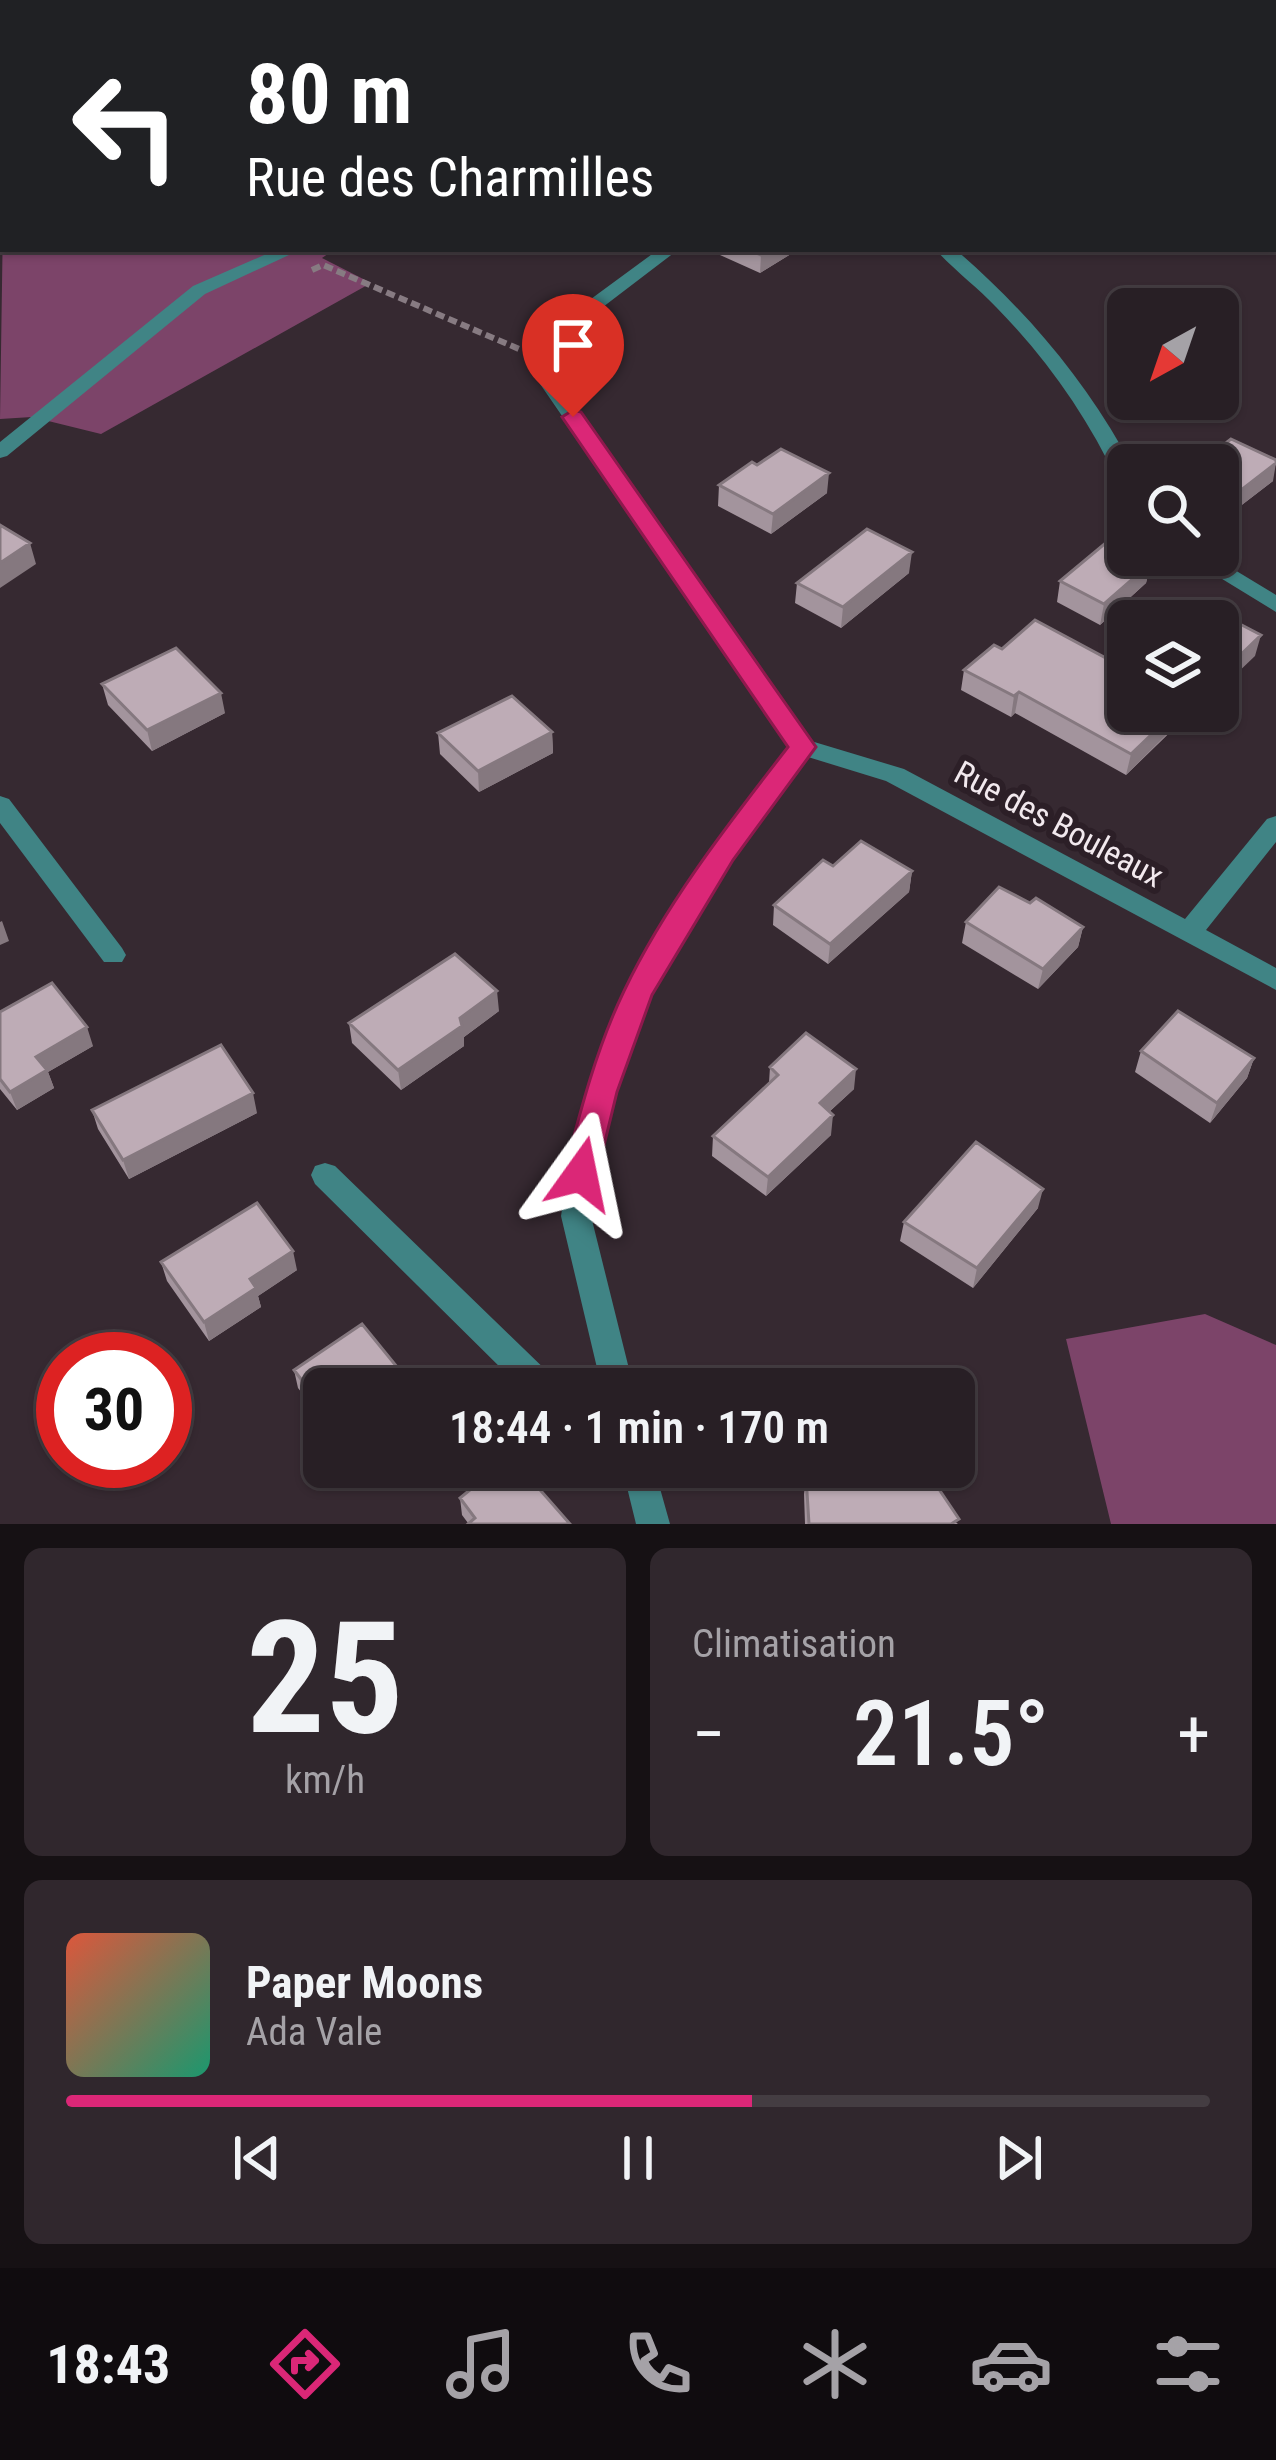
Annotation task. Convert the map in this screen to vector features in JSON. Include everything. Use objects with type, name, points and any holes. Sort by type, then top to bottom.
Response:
[{"type":"street","points":[[0,452],[199,290],[286,252]]},
{"type":"street","points":[[613,1368],[576,1216],[588,1134],[648,974],[723,852],[802,747],[548,381],[544,354],[553,336],[666,252]]},
{"type":"street","points":[[948,252],[991,288],[1031,332],[1107,445]]},
{"type":"street","points":[[1228,576],[1276,605]]},
{"type":"street","name":"Rue des Bouleaux","points":[[802,747],[895,775],[1276,980]]},
{"type":"street","points":[[0,805],[113,955]]},
{"type":"street","points":[[1190,931],[1276,825]]},
{"type":"street","points":[[325,1175],[523,1368]]},
{"type":"street","points":[[644,1488],[653,1524]]},
{"type":"path","points":[[303,274],[323,265],[505,346],[544,354]]},
{"type":"shaded area","points":[[2,252],[331,252],[322,258],[371,283],[101,434],[32,417],[0,419]]},
{"type":"shaded area","points":[[1205,1314],[1276,1345],[1276,1524],[1111,1524],[1066,1339]]},
{"type":"building","points":[[1231,439],[1276,463],[1239,492],[1239,444],[1224,444]]},
{"type":"building","points":[[781,449],[829,473],[773,514],[719,485],[752,462],[757,465]]},
{"type":"building","points":[[0,525],[30,543],[0,563]]},
{"type":"building","points":[[867,529],[912,552],[843,607],[797,583]]},
{"type":"building","points":[[1107,542],[1107,576],[1136,576],[1104,604],[1060,581]]},
{"type":"building","points":[[1035,620],[1107,659],[1107,732],[1154,732],[1131,754],[1019,692],[1014,696],[964,670],[994,645],[1002,649]]},
{"type":"building","points":[[1239,624],[1261,635],[1239,656]]},
{"type":"building","points":[[176,648],[221,693],[147,730],[102,684]]},
{"type":"building","points":[[512,696],[552,732],[478,771],[438,733]]},
{"type":"building","points":[[861,841],[912,871],[830,944],[774,905],[823,860],[833,866]]},
{"type":"building","points":[[999,887],[1030,903],[1036,898],[1083,927],[1043,969],[966,922]]},
{"type":"building","points":[[455,954],[497,991],[460,1018],[462,1026],[398,1070],[349,1023]]},
{"type":"building","points":[[52,983],[87,1027],[36,1057],[47,1070],[10,1092],[0,1079],[0,1012]]},
{"type":"building","points":[[1178,1011],[1254,1058],[1217,1103],[1141,1051]]},
{"type":"building","points":[[806,1033],[856,1069],[820,1103],[833,1115],[768,1177],[713,1136],[778,1075],[770,1067]]},
{"type":"building","points":[[221,1045],[253,1093],[123,1160],[92,1110]]},
{"type":"building","points":[[976,1142],[1043,1189],[977,1268],[904,1222]]},
{"type":"building","points":[[257,1203],[293,1251],[250,1279],[256,1288],[204,1322],[161,1262]]},
{"type":"building","points":[[362,1324],[398,1368],[303,1368],[303,1382],[294,1370]]},
{"type":"building","points":[[472,1488],[538,1488],[570,1524],[468,1524],[475,1518],[460,1498]]},
{"type":"building","points":[[807,1488],[938,1488],[959,1519],[951,1524],[809,1524]]},
{"type":"route","points":[[573,417],[802,747],[723,852],[638,993],[601,1092],[581,1174]]}]
